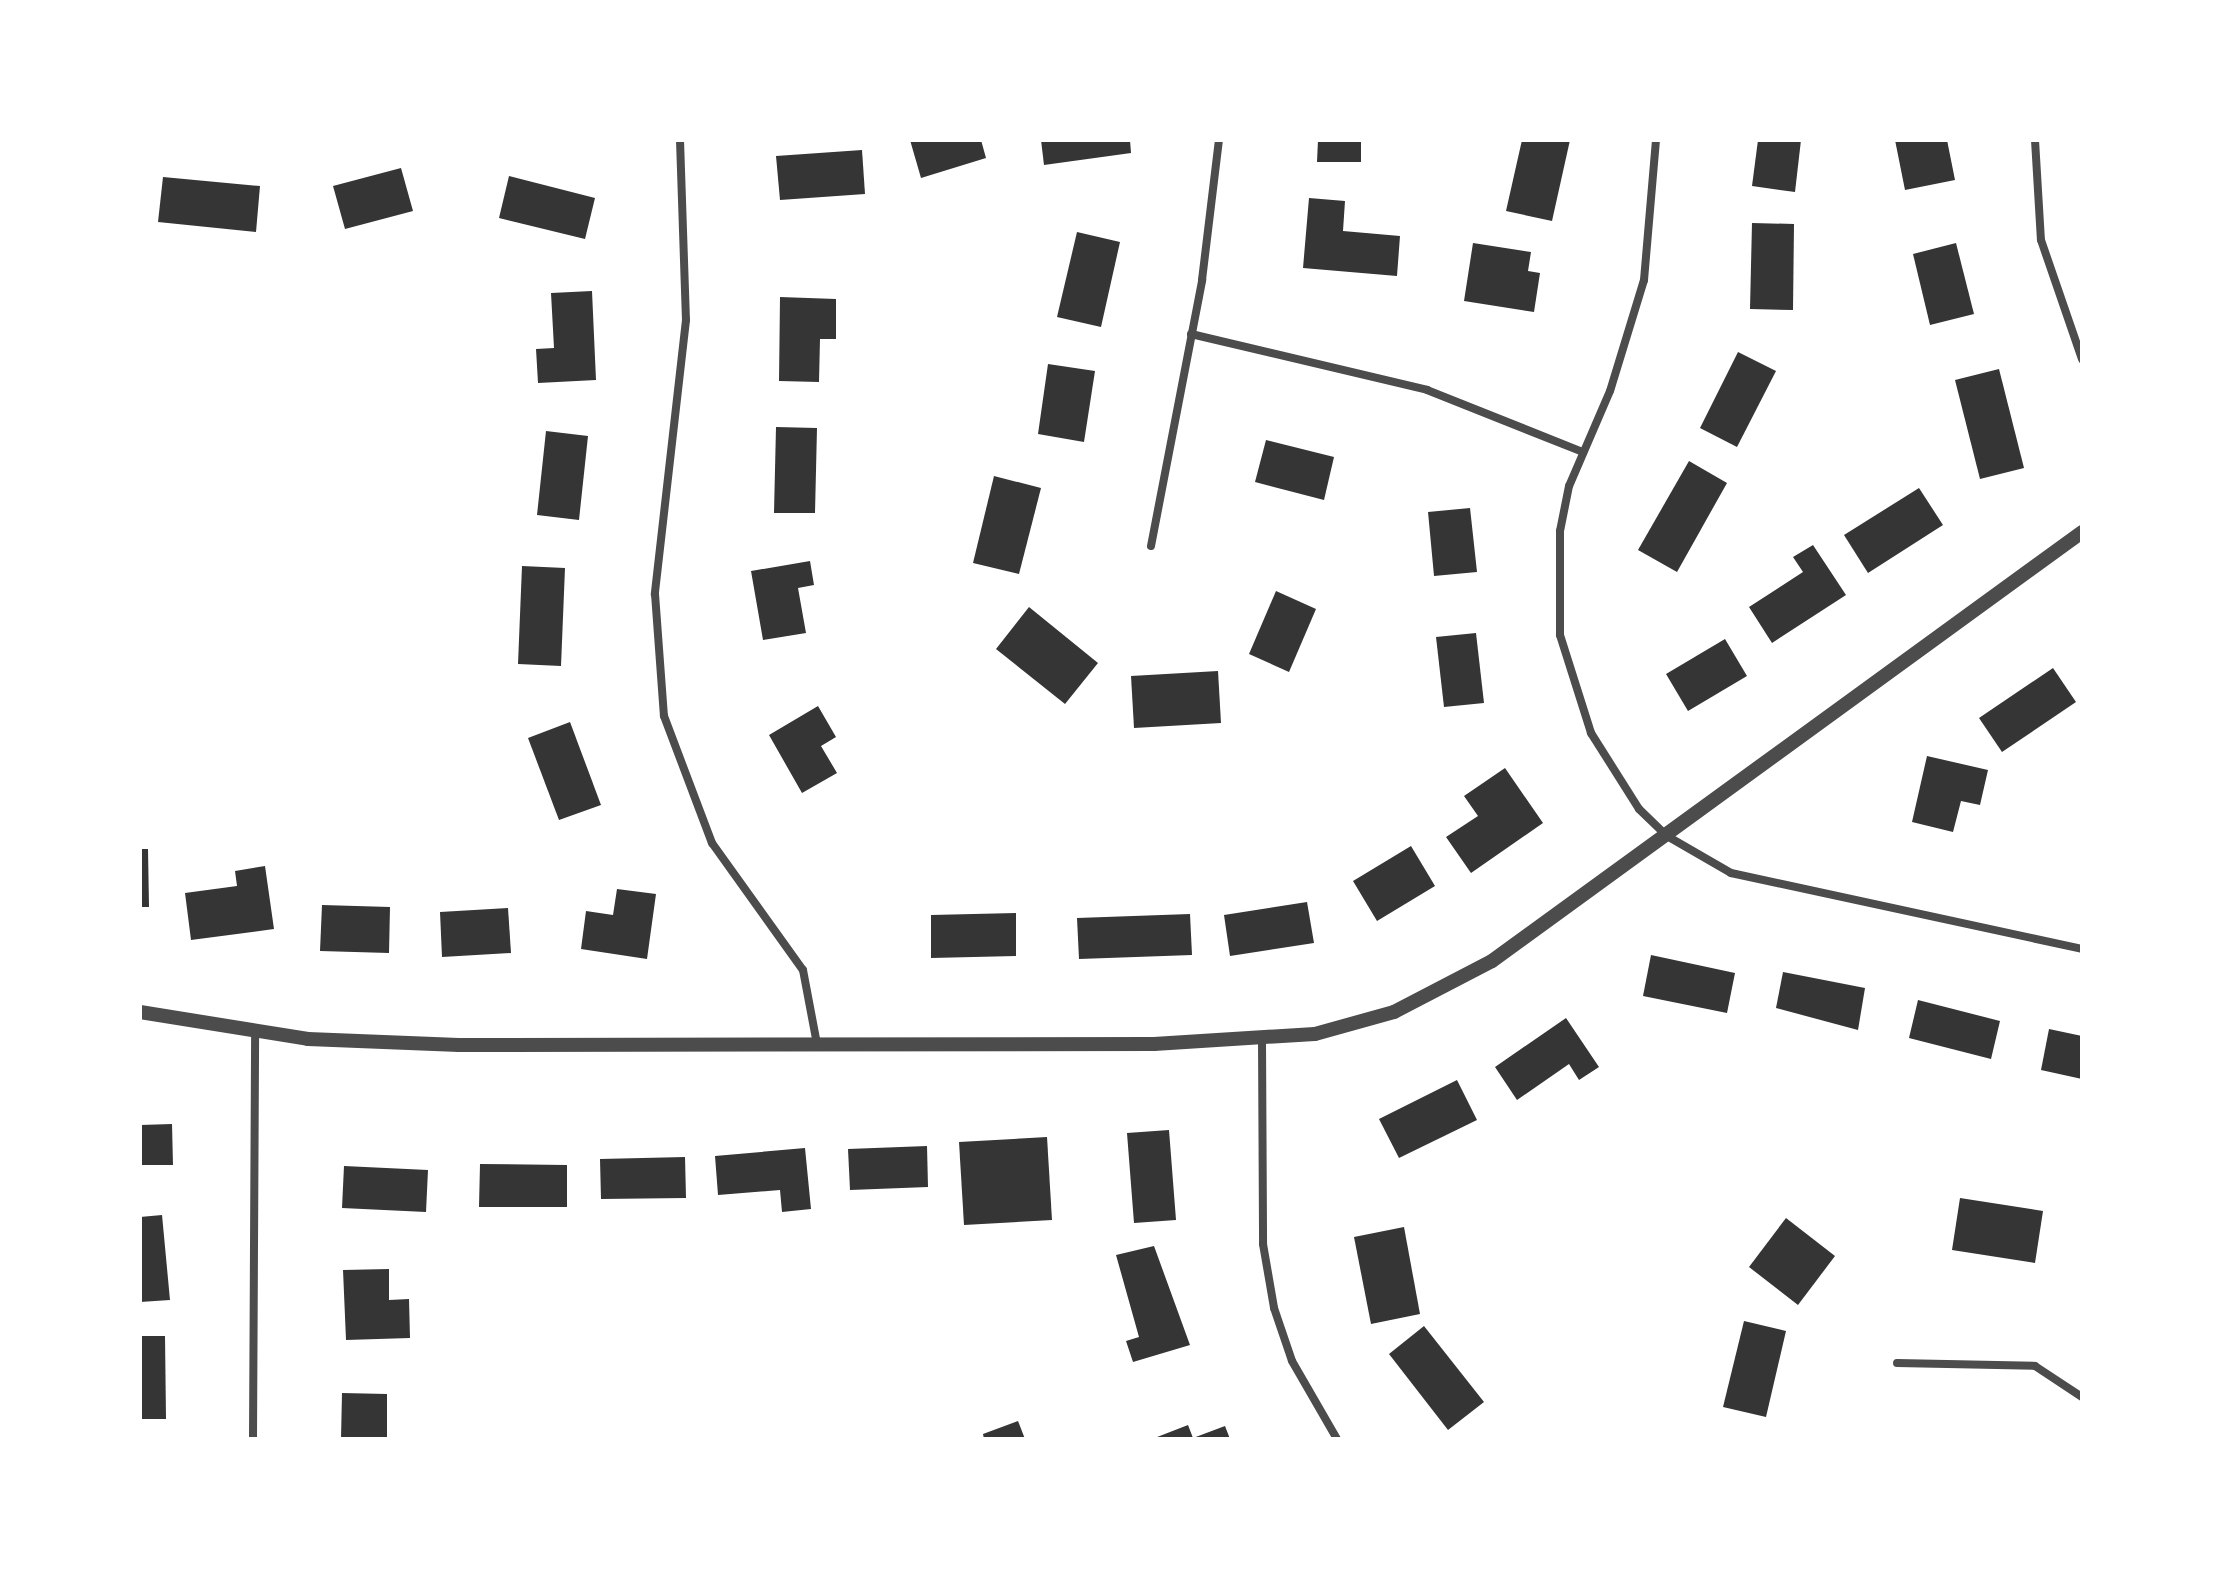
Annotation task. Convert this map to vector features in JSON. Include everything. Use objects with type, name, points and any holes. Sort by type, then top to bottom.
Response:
[{"type":"street","points":[[680,140],[686,320],[655,594],[662,701],[712,843],[803,970],[817,1044]]},
{"type":"street","points":[[1151,546],[1191,334],[1219,140]]},
{"type":"street","points":[[1656,140],[1644,280],[1583,452],[1560,531],[1560,635],[1591,733],[1639,809],[1667,836],[1697,857],[1765,883],[2082,949]]},
{"type":"street","points":[[2035,140],[2041,240],[2082,359]]},
{"type":"street","points":[[1191,334],[1427,390],[1583,452]]},
{"type":"street","points":[[140,1012],[255,1032],[459,1045],[1262,1040],[1315,1034],[1433,995],[1667,836],[2082,532]]},
{"type":"street","points":[[253,1439],[255,1032]]},
{"type":"street","points":[[1262,1040],[1263,1244],[1274,1308],[1292,1361],[1337,1439]]},
{"type":"street","points":[[1897,1363],[2035,1366],[2082,1397]]},
{"type":"building","points":[[910,140],[981,140],[986,158],[921,178]]},
{"type":"building","points":[[1041,140],[1130,140],[1131,153],[1044,165]]},
{"type":"building","points":[[1318,140],[1361,140],[1361,162],[1317,162]]},
{"type":"building","points":[[1522,140],[1570,140],[1552,221],[1506,211]]},
{"type":"building","points":[[1758,140],[1801,140],[1795,192],[1752,186]]},
{"type":"building","points":[[1895,140],[1947,140],[1955,180],[1905,190]]},
{"type":"building","points":[[862,150],[865,194],[780,200],[776,156]]},
{"type":"building","points":[[401,168],[413,211],[345,229],[333,186]]},
{"type":"building","points":[[509,176],[595,198],[585,239],[499,218]]},
{"type":"building","points":[[163,177],[260,186],[256,232],[158,222]]},
{"type":"building","points":[[1309,198],[1345,201],[1343,231],[1400,236],[1397,276],[1303,268]]},
{"type":"building","points":[[1752,223],[1794,224],[1793,310],[1750,309]]},
{"type":"building","points":[[1077,232],[1120,242],[1101,327],[1057,317]]},
{"type":"building","points":[[1473,243],[1531,252],[1528,271],[1540,273],[1534,312],[1464,301]]},
{"type":"building","points":[[1956,243],[1974,314],[1930,325],[1913,254]]},
{"type":"building","points":[[592,291],[596,380],[538,383],[536,349],[554,348],[551,293]]},
{"type":"building","points":[[780,297],[836,299],[836,339],[820,339],[819,382],[779,381]]},
{"type":"building","points":[[1738,352],[1776,371],[1737,447],[1700,428]]},
{"type":"building","points":[[1048,364],[1095,371],[1084,442],[1038,434]]},
{"type":"building","points":[[1999,369],[2024,468],[1980,479],[1955,380]]},
{"type":"building","points":[[776,427],[817,428],[815,513],[774,513]]},
{"type":"building","points":[[546,431],[588,436],[579,520],[537,515]]},
{"type":"building","points":[[1266,440],[1334,457],[1324,500],[1255,482]]},
{"type":"building","points":[[1689,461],[1727,483],[1677,572],[1638,550]]},
{"type":"building","points":[[994,476],[1041,488],[1019,574],[973,563]]},
{"type":"building","points":[[1919,488],[1943,525],[1868,573],[1844,535]]},
{"type":"building","points":[[1470,508],[1477,572],[1434,576],[1428,512]]},
{"type":"building","points":[[1813,545],[1846,595],[1772,643],[1749,607],[1803,572],[1793,557]]},
{"type":"building","points":[[810,561],[814,585],[798,588],[806,633],[763,640],[751,571]]},
{"type":"building","points":[[522,566],[565,568],[561,666],[518,664]]},
{"type":"building","points":[[1276,591],[1316,609],[1289,672],[1249,654]]},
{"type":"building","points":[[1029,607],[1098,663],[1065,704],[996,649]]},
{"type":"building","points":[[1476,633],[1484,703],[1444,707],[1436,637]]},
{"type":"building","points":[[1725,639],[1747,676],[1688,711],[1666,674]]},
{"type":"building","points":[[2053,668],[2076,702],[2002,752],[1979,718]]},
{"type":"building","points":[[1218,671],[1221,723],[1134,728],[1131,676]]},
{"type":"building","points":[[818,706],[836,737],[821,746],[837,773],[802,793],[769,735]]},
{"type":"building","points":[[570,722],[601,805],[559,820],[528,738]]},
{"type":"building","points":[[1927,756],[1988,770],[1980,805],[1961,801],[1953,832],[1912,822]]},
{"type":"building","points":[[1505,768],[1543,823],[1471,873],[1446,837],[1478,816],[1464,796]]},
{"type":"building","points":[[1411,846],[1435,886],[1377,921],[1353,881]]},
{"type":"building","points":[[140,849],[148,849],[149,907],[140,907]]},
{"type":"building","points":[[265,866],[274,929],[191,940],[185,893],[237,886],[235,871]]},
{"type":"building","points":[[617,889],[656,894],[647,959],[581,949],[586,911],[613,915]]},
{"type":"building","points":[[1307,902],[1314,943],[1230,956],[1224,915]]},
{"type":"building","points":[[322,905],[390,907],[389,953],[320,951]]},
{"type":"building","points":[[508,908],[511,953],[442,957],[440,912]]},
{"type":"building","points":[[1016,913],[1016,956],[931,958],[931,915]]},
{"type":"building","points":[[1190,914],[1192,955],[1079,959],[1077,918]]},
{"type":"building","points":[[1651,955],[1735,973],[1727,1013],[1643,996]]},
{"type":"building","points":[[1783,972],[1865,988],[1858,1030],[1776,1008]]},
{"type":"building","points":[[1918,1000],[2000,1021],[1991,1059],[1909,1038]]},
{"type":"building","points":[[1566,1018],[1599,1067],[1579,1080],[1569,1064],[1517,1100],[1495,1067]]},
{"type":"building","points":[[2049,1029],[2082,1036],[2082,1079],[2041,1070]]},
{"type":"building","points":[[1457,1080],[1477,1120],[1399,1158],[1379,1119]]},
{"type":"building","points":[[172,1124],[173,1165],[140,1165],[140,1125]]},
{"type":"building","points":[[1169,1130],[1176,1220],[1134,1223],[1127,1133]]},
{"type":"building","points":[[1047,1137],[1052,1220],[964,1225],[959,1142]]},
{"type":"building","points":[[927,1146],[928,1187],[850,1190],[848,1149]]},
{"type":"building","points":[[805,1148],[811,1209],[782,1212],[780,1190],[718,1195],[715,1156]]},
{"type":"building","points":[[685,1157],[686,1198],[601,1199],[600,1159]]},
{"type":"building","points":[[480,1164],[567,1165],[567,1207],[479,1207]]},
{"type":"building","points":[[344,1166],[428,1170],[426,1212],[342,1208]]},
{"type":"building","points":[[1960,1198],[2043,1211],[2035,1263],[1952,1250]]},
{"type":"building","points":[[162,1215],[170,1300],[140,1302],[140,1217]]},
{"type":"building","points":[[1786,1218],[1835,1256],[1798,1305],[1749,1267]]},
{"type":"building","points":[[1404,1227],[1420,1314],[1371,1324],[1354,1237]]},
{"type":"building","points":[[1154,1246],[1190,1345],[1133,1362],[1126,1341],[1139,1337],[1116,1255]]},
{"type":"building","points":[[389,1269],[389,1300],[409,1299],[410,1338],[346,1340],[343,1270]]},
{"type":"building","points":[[1744,1321],[1786,1331],[1766,1417],[1723,1407]]},
{"type":"building","points":[[1424,1326],[1484,1402],[1448,1430],[1389,1354]]},
{"type":"building","points":[[140,1336],[165,1336],[166,1419],[140,1419]]},
{"type":"building","points":[[342,1393],[387,1394],[387,1439],[341,1439]]},
{"type":"building","points":[[1018,1421],[1025,1439],[984,1439],[983,1434]]},
{"type":"building","points":[[1188,1425],[1193,1438],[1225,1426],[1230,1439],[1152,1439]]}]
